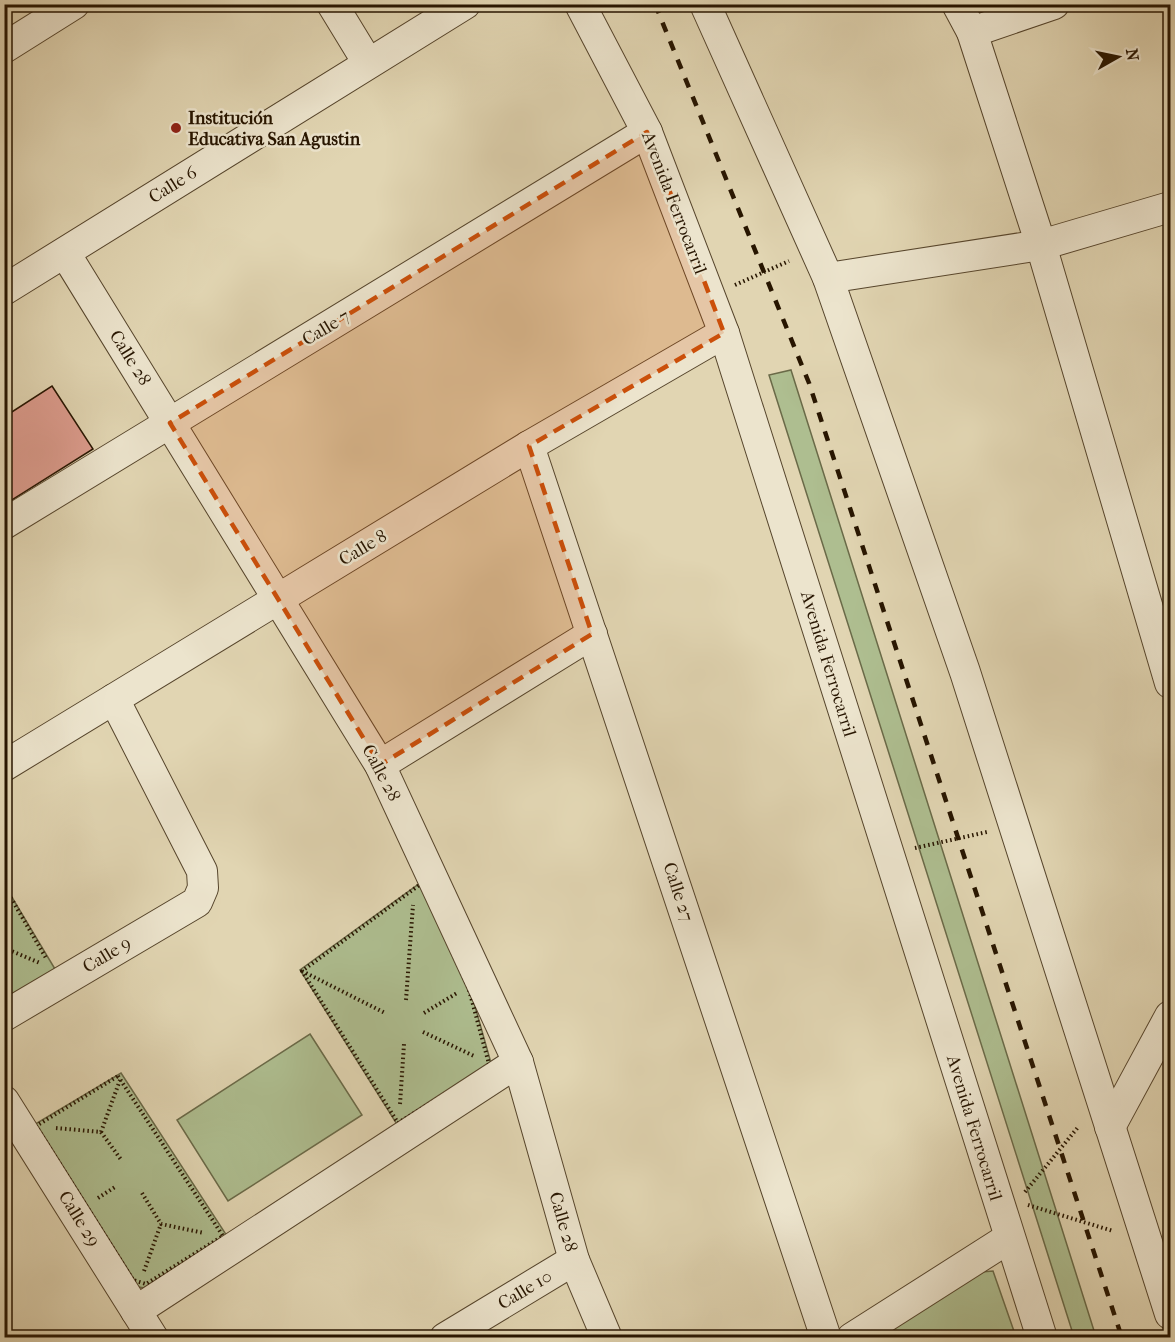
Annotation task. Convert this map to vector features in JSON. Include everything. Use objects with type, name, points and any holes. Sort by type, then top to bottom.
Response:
[{"type":"street","points":[[4,48],[74,4]]},
{"type":"street","points":[[332,4],[368,63]]},
{"type":"street","name":"Calle 6","points":[[4,290],[465,4]]},
{"type":"street","name":"Avenida Ferrocarril","points":[[580,4],[648,132],[724,333],[888,855],[1008,1206],[1009,1238],[1042,1338]]},
{"type":"street","points":[[705,4],[828,278],[965,672],[1170,1314]]},
{"type":"street","points":[[957,4],[972,32],[1041,245],[1164,638],[1170,683]]},
{"type":"street","points":[[972,32],[1054,4]]},
{"type":"street","name":"Calle 7","points":[[4,524],[648,132]]},
{"type":"street","points":[[828,278],[1041,245],[1170,207]]},
{"type":"street","name":"Calle 28","points":[[65,253],[380,765],[504,1063],[574,1260],[607,1338]]},
{"type":"street","name":"Calle 8","points":[[4,766],[529,447],[724,333]]},
{"type":"street","name":"Calle 27","points":[[529,447],[826,1338]]},
{"type":"street","points":[[380,765],[592,634]]},
{"type":"street","name":"Calle 9","points":[[4,1016],[197,902],[203,888],[202,871],[114,699]]},
{"type":"street","points":[[1110,1127],[1170,1016]]},
{"type":"street","points":[[138,1297],[504,1063]]},
{"type":"street","name":"Calle 29","points":[[4,1101],[138,1297],[153,1338]]},
{"type":"street","points":[[852,1338],[1009,1238]]},
{"type":"street","name":"Calle 10","points":[[445,1338],[574,1260]]},
{"type":"path","points":[[710,296],[815,250]]},
{"type":"path","points":[[888,855],[1014,825]]},
{"type":"path","points":[[302,971],[422,883],[504,1063]]},
{"type":"path","points":[[4,886],[52,968]]},
{"type":"path","points":[[406,1000],[414,889]]},
{"type":"path","points":[[4,948],[43,964]]},
{"type":"path","points":[[302,971],[399,1123]]},
{"type":"path","points":[[302,971],[385,1012]]},
{"type":"path","points":[[424,1013],[468,986]]},
{"type":"path","points":[[423,1032],[504,1063]]},
{"type":"path","points":[[399,1123],[404,1044]]},
{"type":"path","points":[[399,1123],[485,1070],[504,1063]]},
{"type":"path","points":[[138,1297],[133,1280],[36,1126],[118,1076],[223,1236]]},
{"type":"path","points":[[120,1080],[101,1132],[122,1161]]},
{"type":"path","points":[[1008,1206],[1101,1098]]},
{"type":"path","points":[[138,1297],[160,1224],[142,1193]]},
{"type":"path","points":[[1008,1206],[1083,1220],[1147,1243]]},
{"type":"path","points":[[160,1224],[223,1236]]},
{"type":"path","points":[[138,1297],[146,1284],[223,1236]]},
{"type":"highlighted area","points":[[647,132],[724,333],[529,446],[592,634],[380,765],[170,423]]},
{"type":"green space","points":[[791,370],[1096,1337],[1074,1337],[769,375]]},
{"type":"green space","points":[[423,881],[469,985],[491,1063],[398,1126],[300,970]]},
{"type":"green space","points":[[4,884],[55,969],[4,999]]},
{"type":"green space","points":[[310,1034],[362,1115],[228,1201],[177,1120]]},
{"type":"green space","points":[[121,1073],[227,1236],[144,1288],[134,1286],[32,1126]]},
{"type":"green space","points":[[993,1271],[1016,1337],[874,1338],[981,1272]]},
{"type":"building","points":[[52,386],[93,449],[4,505],[4,417]]},
{"type":"railway","points":[[655,4],[809,383],[1122,1338]]},
{"type":"place","name":"Institución Educativa San Agustin","points":[[176,128]]}]
